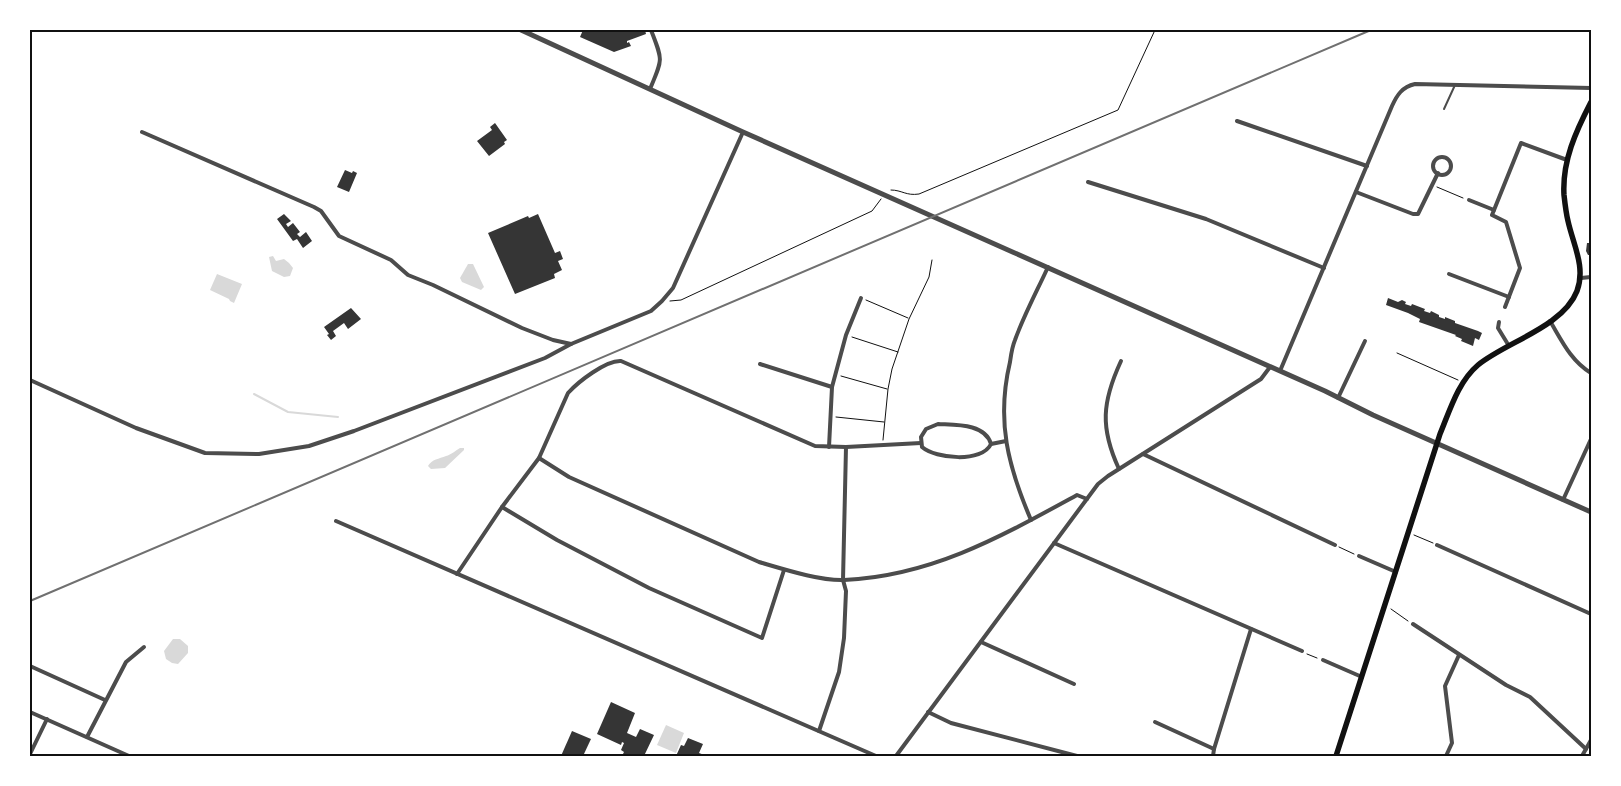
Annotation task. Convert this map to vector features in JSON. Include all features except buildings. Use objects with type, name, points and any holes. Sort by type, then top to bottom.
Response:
[{"type":"main road","points":[[1336,756],[1437,444],[1451,407],[1463,383],[1478,365],[1550,321],[1565,308],[1576,293],[1581,278],[1580,266],[1568,221],[1564,184],[1567,160],[1575,136],[1591,102]]},
{"type":"street","points":[[520,30],[1591,512]]},
{"type":"street","points":[[650,89],[661,58],[651,30]]},
{"type":"street","points":[[1280,371],[1366,166],[1401,90],[1415,84],[1591,88]]},
{"type":"street","points":[[1237,121],[1366,166]]},
{"type":"street","points":[[142,132],[314,207],[321,211],[339,236],[391,260],[408,275],[530,331],[570,344]]},
{"type":"street","points":[[30,380],[136,428],[205,453],[259,454],[309,446],[354,431],[545,358],[570,344],[651,311],[673,288],[743,132]]},
{"type":"street","points":[[1505,307],[1520,268],[1506,222],[1492,215],[1521,143],[1567,160]]},
{"type":"street","points":[[1438,158],[1445,158],[1450,162],[1450,169],[1445,174],[1438,173],[1434,168],[1434,163],[1438,158]]},
{"type":"street","points":[[1356,192],[1413,214],[1418,214],[1438,173]]},
{"type":"street","points":[[1088,182],[1206,219],[1324,268]]},
{"type":"street","points":[[1469,200],[1494,210]]},
{"type":"street","points":[[1031,520],[1016,484],[1006,441],[1002,412],[1005,380],[1014,340],[1048,267]]},
{"type":"street","points":[[1449,274],[1509,297]]},
{"type":"street","points":[[1581,278],[1591,277]]},
{"type":"street","points":[[829,448],[832,387],[846,335],[861,298]]},
{"type":"street","points":[[1550,321],[1571,357],[1579,366],[1591,373]]},
{"type":"street","points":[[1499,322],[1498,328],[1509,346]]},
{"type":"street","points":[[1338,398],[1364,341]]},
{"type":"street","points":[[457,574],[502,506],[539,458],[568,394],[596,371],[614,360],[621,361],[815,446],[829,448],[920,443]]},
{"type":"street","points":[[1119,469],[1107,436],[1105,413],[1108,394],[1121,361]]},
{"type":"street","points":[[760,364],[832,387]]},
{"type":"street","points":[[896,756],[1098,484],[1261,379],[1270,367]]},
{"type":"street","points":[[991,444],[985,434],[973,428],[938,424],[930,426],[922,432],[920,443],[926,451],[953,456],[976,456],[986,451],[991,444],[1006,441]]},
{"type":"street","points":[[1563,500],[1591,439]]},
{"type":"street","points":[[819,731],[839,672],[845,619],[846,591],[843,580],[846,447]]},
{"type":"street","points":[[1143,454],[1335,545]]},
{"type":"street","points":[[539,458],[569,477],[751,558],[784,570],[843,580],[888,575],[930,565],[977,548],[1077,495],[1087,499]]},
{"type":"street","points":[[502,506],[557,540],[649,588],[762,638],[784,570]]},
{"type":"street","points":[[336,521],[876,756]]},
{"type":"street","points":[[1054,543],[1302,651]]},
{"type":"street","points":[[1437,545],[1591,614]]},
{"type":"street","points":[[1359,556],[1396,572]]},
{"type":"street","points":[[1413,624],[1506,685],[1530,697],[1586,749]]},
{"type":"street","points":[[1214,756],[1214,749],[1251,629]]},
{"type":"street","points":[[981,642],[1074,684]]},
{"type":"street","points":[[87,737],[126,662],[144,647]]},
{"type":"street","points":[[1446,756],[1452,743],[1445,686],[1459,655]]},
{"type":"street","points":[[1323,660],[1362,677]]},
{"type":"street","points":[[30,666],[105,700]]},
{"type":"street","points":[[30,712],[129,756]]},
{"type":"street","points":[[928,712],[951,723],[1077,756]]},
{"type":"street","points":[[30,754],[47,719]]},
{"type":"street","points":[[1155,722],[1214,749]]},
{"type":"street","points":[[1582,756],[1591,740]]},
{"type":"lane","points":[[1444,109],[1455,85]]},
{"type":"path","points":[[662,301],[681,300],[872,211],[890,190],[910,196],[919,194],[1118,110],[1155,30]]},
{"type":"path","points":[[1432,185],[1469,200]]},
{"type":"path","points":[[882,445],[888,389],[898,352],[910,319],[929,277],[932,260]]},
{"type":"path","points":[[861,298],[910,319]]},
{"type":"path","points":[[846,335],[898,352]]},
{"type":"path","points":[[1397,353],[1463,383]]},
{"type":"path","points":[[835,374],[888,389]]},
{"type":"path","points":[[830,417],[885,422]]},
{"type":"path","points":[[1408,533],[1437,545]]},
{"type":"path","points":[[1335,545],[1359,556]]},
{"type":"path","points":[[1391,609],[1413,624]]},
{"type":"path","points":[[1302,651],[1323,660]]},
{"type":"shaded area","points":[[273,256],[276,261],[284,259],[289,263],[293,268],[290,276],[284,277],[272,271],[269,257]]},
{"type":"shaded area","points":[[468,264],[473,264],[484,287],[481,290],[462,282],[460,278]]},
{"type":"shaded area","points":[[217,274],[242,284],[234,303],[210,290]]},
{"type":"shaded area","points":[[460,448],[464,448],[464,450],[445,468],[431,469],[428,466],[434,461],[450,455]]},
{"type":"shaded area","points":[[173,639],[180,639],[188,646],[188,653],[178,664],[166,659],[164,651]]},
{"type":"shaded area","points":[[666,725],[684,733],[676,753],[657,745]]},
{"type":"waterway","points":[[254,394],[288,412],[338,417]]},
{"type":"railway","points":[[30,601],[1371,30]]}]
